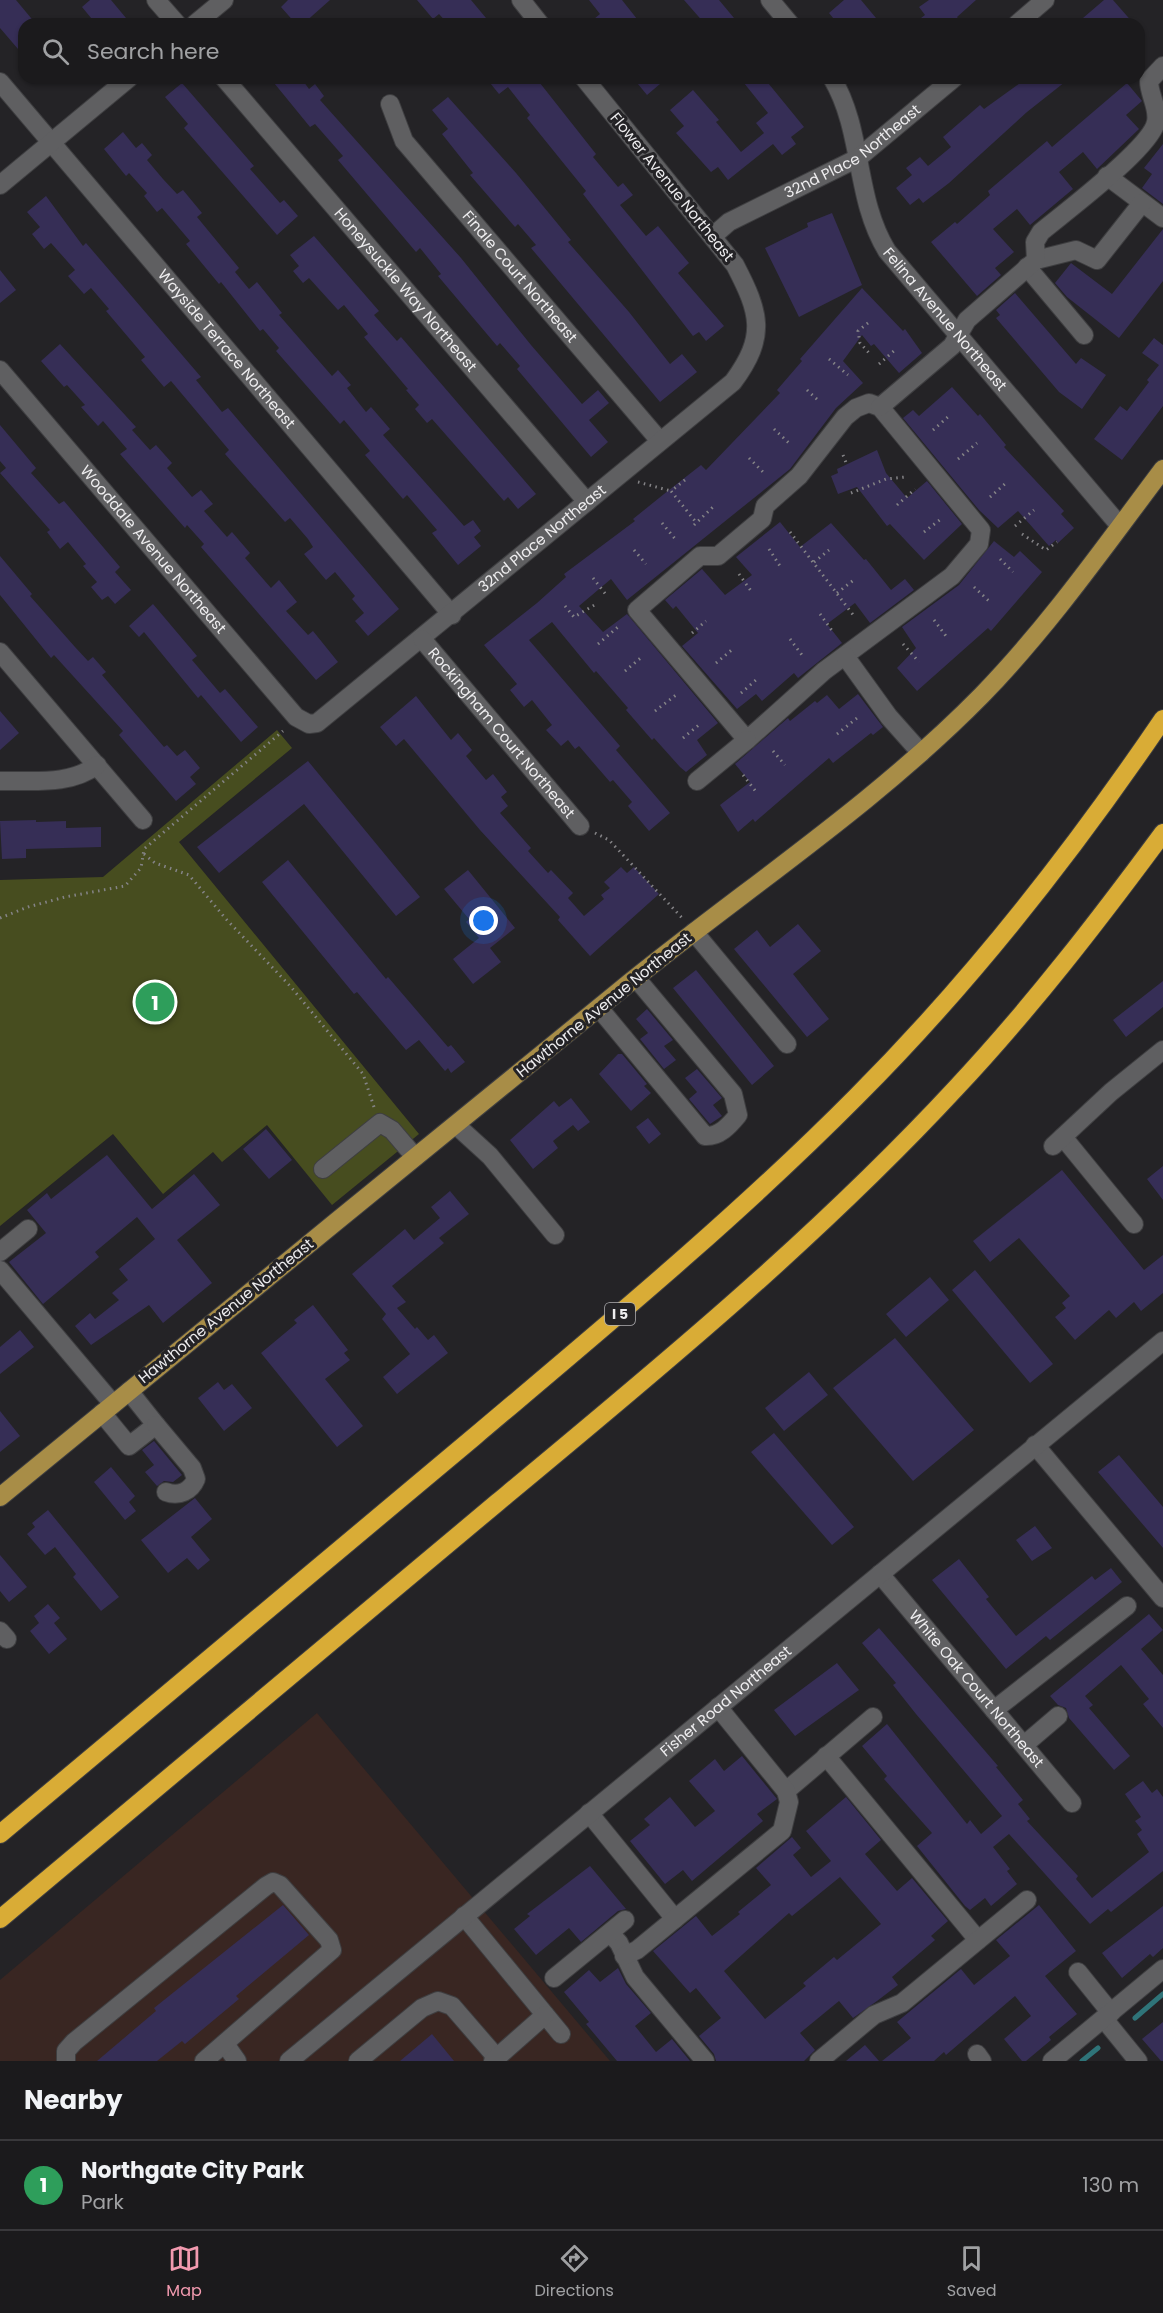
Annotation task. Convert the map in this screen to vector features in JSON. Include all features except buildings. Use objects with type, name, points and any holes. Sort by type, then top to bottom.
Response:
[{"type":"highway","name":"I 5","points":[[0,1834],[597,1334],[722,1224],[856,1098],[938,1011],[1017,916],[1073,845],[1163,719]]},
{"type":"highway","points":[[0,1919],[622,1399],[807,1236],[915,1131],[1000,1040],[1057,972],[1163,833]]},
{"type":"main road","name":"Hawthorne Avenue Northeast","points":[[0,1497],[636,978],[688,925],[846,816],[921,753],[1005,669],[1061,603],[1163,469]]},
{"type":"street","points":[[156,0],[172,18]]},
{"type":"street","points":[[202,18],[224,0]]},
{"type":"street","points":[[521,0],[535,18]]},
{"type":"street","points":[[770,0],[785,18]]},
{"type":"street","points":[[1024,18],[1045,0]]},
{"type":"street","points":[[1084,335],[1031,264],[1035,242],[1041,232],[1122,164],[1155,125],[1156,116],[1149,81],[1163,66]]},
{"type":"street","name":"Wayside Terrace Northeast","points":[[0,81],[452,615]]},
{"type":"street","points":[[0,185],[122,84]]},
{"type":"street","name":"Honeysuckle Way Northeast","points":[[229,84],[587,502]]},
{"type":"street","name":"Flower Avenue Northeast","points":[[590,84],[735,265],[749,291],[758,336]]},
{"type":"street","name":"Felina Avenue Northeast","points":[[835,84],[851,119],[863,190],[876,234],[887,251],[1120,526]]},
{"type":"street","name":"32nd Place Northeast","points":[[713,236],[729,222],[858,158],[947,84]]},
{"type":"street","name":"Finale Court Northeast","points":[[390,104],[404,141],[660,441]]},
{"type":"street","points":[[1107,176],[1163,218]]},
{"type":"street","points":[[880,407],[952,346],[960,336],[967,320],[1031,264],[1065,251],[1076,250],[1097,260],[1142,203]]},
{"type":"street","name":"32nd Place Northeast","points":[[309,724],[323,719],[452,615],[733,382],[746,364],[758,336]]},
{"type":"street","name":"Wooddale Avenue Northeast","points":[[0,370],[296,717],[309,724]]},
{"type":"street","points":[[697,781],[747,740],[845,656],[952,576],[978,544],[981,530],[880,407],[869,403],[856,408],[845,417],[799,476],[765,506],[762,519],[718,556],[700,556],[637,610],[747,740]]},
{"type":"street","name":"Rockingham Court Northeast","points":[[422,639],[580,826]]},
{"type":"street","points":[[0,652],[143,820]]},
{"type":"street","points":[[845,656],[889,717],[921,753]]},
{"type":"street","points":[[0,781],[64,780],[85,774],[97,765]]},
{"type":"street","points":[[688,925],[787,1044]]},
{"type":"street","points":[[599,1008],[705,1136],[712,1137],[727,1128],[738,1115],[733,1094],[636,978]]},
{"type":"street","points":[[1134,1224],[1058,1142],[1163,1050]]},
{"type":"street","points":[[323,1168],[380,1123],[392,1130],[415,1157]]},
{"type":"street","points":[[456,1125],[490,1156],[555,1235]]},
{"type":"street","points":[[0,1252],[28,1229]]},
{"type":"street","points":[[0,1270],[108,1408],[129,1446],[156,1425]]},
{"type":"street","name":"Fisher Road Northeast","points":[[289,2061],[1163,1341]]},
{"type":"street","points":[[129,1391],[192,1468],[196,1479],[193,1486],[185,1492],[173,1494],[166,1492]]},
{"type":"street","points":[[1035,1445],[1163,1598]]},
{"type":"street","name":"White Oak Court Northeast","points":[[880,1574],[1072,1803]]},
{"type":"street","points":[[994,1710],[1127,1606]]},
{"type":"street","points":[[624,1956],[637,1950],[782,1830],[789,1802],[786,1791],[718,1707]]},
{"type":"street","points":[[1023,1745],[1058,1716]]},
{"type":"street","points":[[786,1791],[873,1717]]},
{"type":"street","points":[[826,1756],[978,1940]]},
{"type":"street","points":[[589,1813],[675,1919]]},
{"type":"street","points":[[66,2061],[66,2051],[74,2042],[273,1882],[280,1885],[329,1940],[332,1950],[204,2061]]},
{"type":"street","points":[[819,2061],[874,2015],[903,2003],[1027,1900]]},
{"type":"street","points":[[464,1916],[561,2034]]},
{"type":"street","points":[[554,1978],[625,1920]]},
{"type":"street","points":[[610,1932],[635,1977],[705,2061]]},
{"type":"street","points":[[1052,2061],[1163,1969]]},
{"type":"street","points":[[1078,1972],[1138,2061]]},
{"type":"street","points":[[358,2061],[422,2008],[438,2001],[452,2006],[495,2059],[545,2015]]},
{"type":"street","points":[[225,2044],[237,2061]]},
{"type":"path","points":[[868,323],[858,331],[860,343],[870,354]]},
{"type":"path","points":[[879,364],[895,350]]},
{"type":"path","points":[[829,358],[848,375]]},
{"type":"path","points":[[807,390],[820,402]]},
{"type":"path","points":[[933,430],[949,416]]},
{"type":"path","points":[[774,429],[790,444]]},
{"type":"path","points":[[958,459],[977,443]]},
{"type":"path","points":[[843,455],[847,465]]},
{"type":"path","points":[[749,458],[763,472]]},
{"type":"path","points":[[851,493],[886,479],[905,477]]},
{"type":"path","points":[[671,491],[685,480]]},
{"type":"path","points":[[637,482],[671,491],[694,523],[712,507]]},
{"type":"path","points":[[990,497],[1006,483]]},
{"type":"path","points":[[897,505],[915,489]]},
{"type":"path","points":[[1015,526],[1034,510]]},
{"type":"path","points":[[924,532],[940,519]]},
{"type":"path","points":[[662,523],[676,540]]},
{"type":"path","points":[[790,532],[854,616]]},
{"type":"path","points":[[1022,534],[1046,550],[1057,542]]},
{"type":"path","points":[[769,549],[780,566]]},
{"type":"path","points":[[634,550],[646,564]]},
{"type":"path","points":[[813,562],[829,550]]},
{"type":"path","points":[[1000,559],[1013,572]]},
{"type":"path","points":[[739,574],[751,591]]},
{"type":"path","points":[[593,578],[607,596]]},
{"type":"path","points":[[837,593],[855,579]]},
{"type":"path","points":[[974,587],[990,602]]},
{"type":"path","points":[[565,606],[574,617],[598,603]]},
{"type":"path","points":[[820,614],[833,632]]},
{"type":"path","points":[[692,633],[706,621]]},
{"type":"path","points":[[934,621],[946,636]]},
{"type":"path","points":[[598,644],[618,627]]},
{"type":"path","points":[[790,639],[802,655]]},
{"type":"path","points":[[903,644],[919,663]]},
{"type":"path","points":[[716,663],[734,648]]},
{"type":"path","points":[[625,671],[642,656]]},
{"type":"path","points":[[741,693],[756,680]]},
{"type":"path","points":[[655,711],[675,695]]},
{"type":"path","points":[[837,734],[857,718]]},
{"type":"path","points":[[683,738],[700,724]]},
{"type":"path","points":[[0,918],[28,906],[125,886],[141,868],[144,849],[173,822],[283,731]]},
{"type":"path","points":[[773,751],[785,765]]},
{"type":"path","points":[[743,775],[757,793]]},
{"type":"path","points":[[580,826],[609,840],[672,904],[688,925]]},
{"type":"path","points":[[144,854],[155,863],[189,875],[226,919],[291,987],[363,1074],[380,1123]]},
{"type":"shaded area","points":[[317,1713],[610,2061],[0,2061],[0,1980]]},
{"type":"green space","points":[[277,730],[292,748],[179,842],[419,1134],[332,1205],[267,1125],[222,1162],[213,1152],[163,1194],[113,1134],[0,1226],[0,880],[103,877]]},
{"type":"waterway","points":[[1135,2018],[1163,1994]]},
{"type":"waterway","points":[[1082,2061],[1098,2048]]},
{"type":"place","name":"Northgate City Park","points":[[155,1002]]}]
